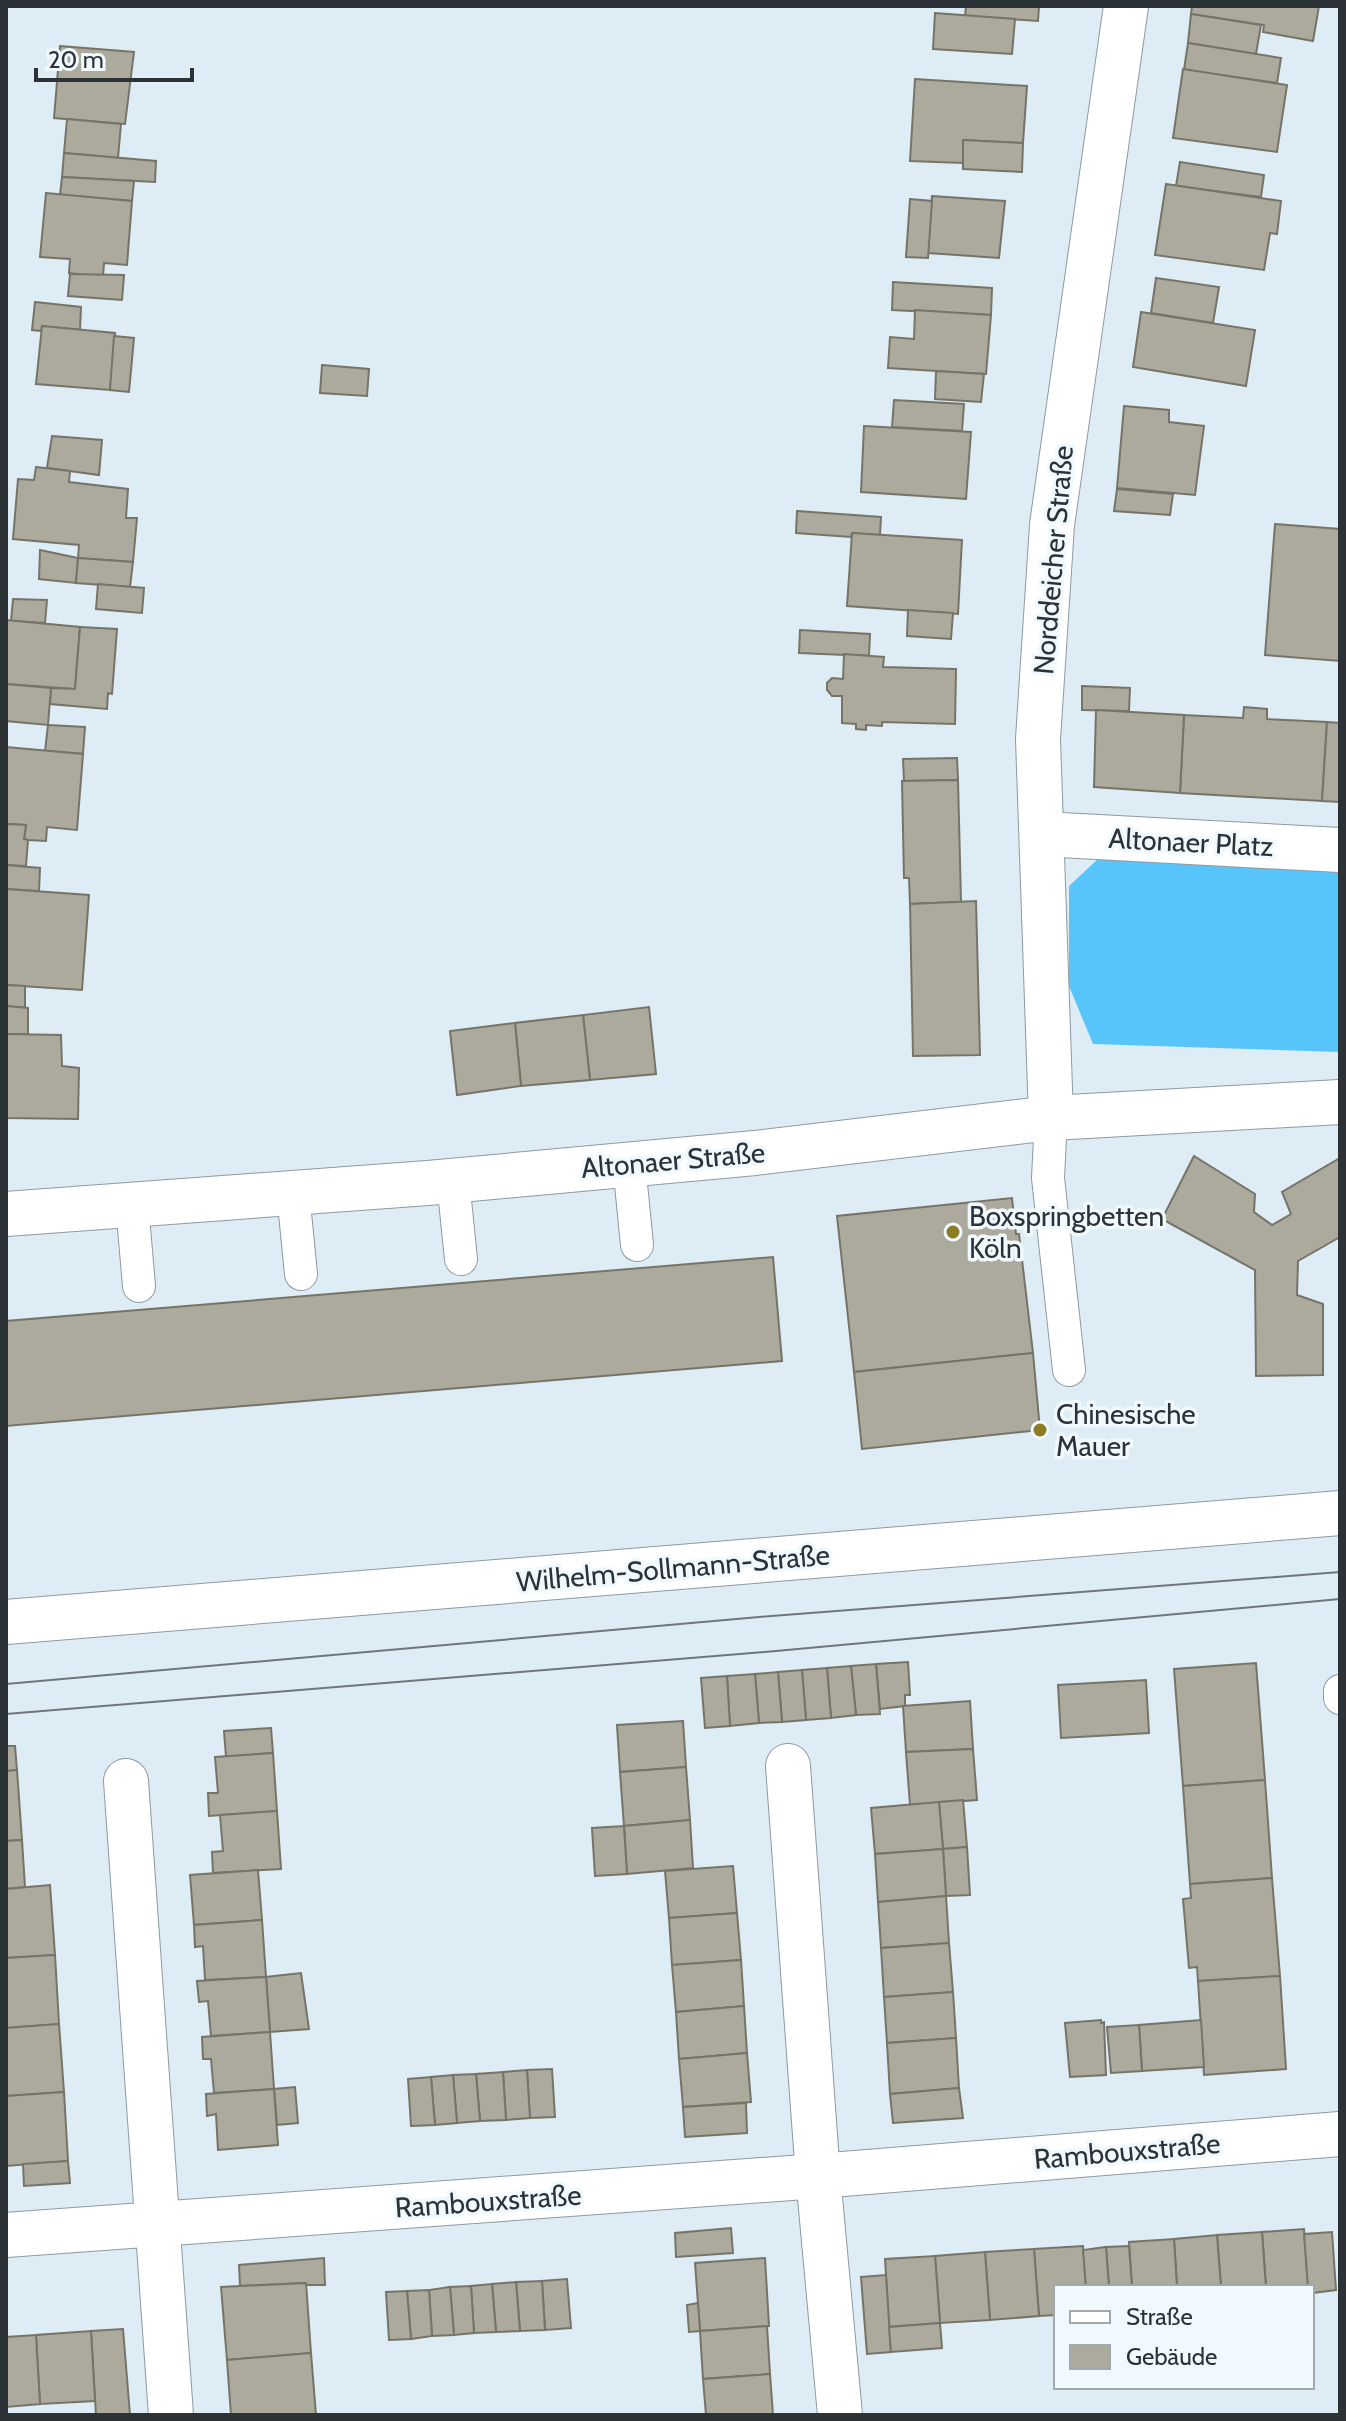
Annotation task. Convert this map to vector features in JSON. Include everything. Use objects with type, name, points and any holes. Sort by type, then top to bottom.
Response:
[{"type":"street","name":"Norddeicher Straße","points":[[1051,1118],[1038,739],[1052,525],[1126,6]]},
{"type":"street","name":"Altonaer Platz","points":[[1042,834],[1340,850]]},
{"type":"street","name":"Altonaer Straße","points":[[6,1214],[453,1181],[755,1153],[1051,1118],[1340,1102]]},
{"type":"street","name":"Wilhelm-Sollmann-Straße","points":[[6,1622],[1340,1513]]},
{"type":"street","points":[[788,1766],[818,2176],[840,2415]]},
{"type":"street","points":[[126,1781],[171,2415]]},
{"type":"street","name":"Rambouxstraße","points":[[6,2235],[818,2176],[1340,2134]]},
{"type":"lane","points":[[1051,1118],[1048,1178],[1069,1370]]},
{"type":"lane","points":[[629,1164],[637,1245]]},
{"type":"lane","points":[[453,1181],[461,1259]]},
{"type":"lane","points":[[293,1193],[301,1274]]},
{"type":"lane","points":[[132,1205],[139,1286]]},
{"type":"lane","points":[[1340,1691],[1340,1698]]},
{"type":"shaded area","points":[[1099,858],[1340,870],[1340,1052],[1093,1044],[1069,986],[1069,886]]},
{"type":"building","points":[[966,6],[1039,6],[1038,21],[965,16]]},
{"type":"building","points":[[1192,6],[1319,6],[1313,41],[1263,32],[1264,25],[1191,14]]},
{"type":"building","points":[[935,13],[1015,19],[1012,54],[933,49]]},
{"type":"building","points":[[1191,14],[1261,25],[1256,54],[1188,43]]},
{"type":"building","points":[[1188,43],[1281,58],[1277,83],[1184,70]]},
{"type":"building","points":[[60,46],[134,52],[125,124],[54,118]]},
{"type":"building","points":[[1183,69],[1287,85],[1277,152],[1173,138]]},
{"type":"building","points":[[915,79],[1027,86],[1023,143],[963,140],[963,163],[910,161]]},
{"type":"building","points":[[67,119],[121,124],[118,158],[64,153]]},
{"type":"building","points":[[963,140],[1023,143],[1022,172],[963,169]]},
{"type":"building","points":[[64,153],[156,161],[155,182],[62,177]]},
{"type":"building","points":[[1180,162],[1264,175],[1261,197],[1176,186]]},
{"type":"building","points":[[62,177],[134,181],[132,201],[60,195]]},
{"type":"building","points":[[1166,184],[1281,201],[1277,234],[1270,233],[1264,270],[1155,255]]},
{"type":"building","points":[[46,193],[132,201],[127,265],[104,263],[103,277],[69,273],[70,259],[40,257]]},
{"type":"building","points":[[932,196],[1005,201],[999,258],[928,253]]},
{"type":"building","points":[[910,199],[932,201],[928,258],[906,257]]},
{"type":"building","points":[[70,274],[124,275],[122,300],[68,296]]},
{"type":"building","points":[[1156,278],[1219,287],[1213,323],[1151,313]]},
{"type":"building","points":[[893,282],[992,288],[991,315],[892,310]]},
{"type":"building","points":[[35,302],[81,307],[80,330],[42,326],[41,331],[32,330]]},
{"type":"building","points":[[915,310],[991,315],[986,374],[888,368],[890,337],[914,339]]},
{"type":"building","points":[[1141,312],[1255,330],[1246,386],[1133,367]]},
{"type":"building","points":[[42,326],[115,333],[110,390],[36,384]]},
{"type":"building","points":[[114,336],[134,338],[129,392],[110,390]]},
{"type":"building","points":[[322,365],[369,369],[367,396],[320,393]]},
{"type":"building","points":[[936,371],[984,374],[981,402],[935,399]]},
{"type":"building","points":[[894,400],[964,404],[962,431],[892,427]]},
{"type":"building","points":[[1124,406],[1169,410],[1169,422],[1204,426],[1195,495],[1117,488]]},
{"type":"building","points":[[864,426],[971,432],[966,499],[861,492]]},
{"type":"building","points":[[52,436],[102,440],[99,475],[47,468]]},
{"type":"building","points":[[36,467],[70,471],[69,482],[128,489],[126,518],[137,518],[133,562],[78,558],[79,545],[13,539],[18,479],[34,480]]},
{"type":"building","points":[[1117,489],[1173,494],[1170,515],[1114,511]]},
{"type":"building","points":[[797,511],[881,517],[880,535],[852,533],[851,537],[796,533]]},
{"type":"building","points":[[1275,524],[1340,529],[1340,661],[1265,655]]},
{"type":"building","points":[[852,533],[962,540],[958,614],[847,606]]},
{"type":"building","points":[[40,550],[78,558],[76,583],[39,579]]},
{"type":"building","points":[[78,558],[133,562],[130,587],[76,583]]},
{"type":"building","points":[[98,584],[144,588],[142,613],[96,609]]},
{"type":"building","points":[[13,599],[47,600],[45,623],[11,621]]},
{"type":"building","points":[[908,610],[953,613],[951,639],[907,636]]},
{"type":"building","points":[[6,620],[80,627],[75,689],[6,684]]},
{"type":"building","points":[[80,627],[117,629],[112,694],[108,693],[107,709],[50,704],[51,688],[75,689]]},
{"type":"building","points":[[800,630],[870,634],[869,656],[799,653]]},
{"type":"building","points":[[844,654],[884,657],[883,667],[956,669],[955,724],[882,722],[882,726],[866,725],[866,730],[856,729],[856,724],[842,723],[842,696],[832,696],[827,690],[827,683],[832,678],[843,679]]},
{"type":"building","points":[[6,684],[51,688],[48,725],[6,721]]},
{"type":"building","points":[[1082,686],[1130,688],[1129,711],[1082,710]]},
{"type":"building","points":[[1244,707],[1267,709],[1267,719],[1327,722],[1322,801],[1180,793],[1184,715],[1243,718]]},
{"type":"building","points":[[1096,710],[1184,715],[1180,793],[1094,787]]},
{"type":"building","points":[[1327,722],[1340,723],[1340,802],[1322,801]]},
{"type":"building","points":[[48,725],[85,727],[83,754],[45,751]]},
{"type":"building","points":[[6,747],[83,754],[77,830],[47,827],[46,841],[28,840],[24,839],[26,825],[6,824]]},
{"type":"building","points":[[957,758],[958,780],[904,781],[903,759]]},
{"type":"building","points":[[958,780],[961,902],[910,904],[909,878],[904,878],[902,781]]},
{"type":"building","points":[[6,824],[26,825],[26,866],[6,865]]},
{"type":"building","points":[[6,865],[40,868],[39,891],[6,889]]},
{"type":"building","points":[[6,889],[89,895],[82,990],[6,985]]},
{"type":"building","points":[[976,901],[980,1055],[913,1056],[910,904]]},
{"type":"building","points":[[6,985],[25,986],[25,1008],[6,1006]]},
{"type":"building","points":[[6,1006],[28,1008],[28,1034],[6,1034]]},
{"type":"building","points":[[649,1007],[656,1074],[590,1080],[583,1015]]},
{"type":"building","points":[[583,1015],[590,1080],[521,1086],[515,1023]]},
{"type":"building","points":[[515,1023],[521,1086],[457,1095],[450,1031]]},
{"type":"building","points":[[6,1034],[61,1035],[62,1066],[79,1068],[78,1119],[6,1118]]},
{"type":"building","points":[[1194,1156],[1255,1194],[1254,1212],[1272,1225],[1291,1214],[1282,1192],[1340,1158],[1340,1237],[1298,1261],[1297,1295],[1323,1304],[1323,1375],[1256,1376],[1255,1270],[1162,1219]]},
{"type":"building","points":[[1012,1198],[1033,1353],[854,1372],[837,1216]]},
{"type":"building","points":[[773,1257],[782,1361],[6,1426],[6,1321]]},
{"type":"building","points":[[1033,1353],[1040,1430],[862,1449],[854,1372]]},
{"type":"building","points":[[908,1662],[910,1695],[905,1695],[905,1706],[880,1709],[876,1664]]},
{"type":"building","points":[[1256,1663],[1265,1780],[1183,1786],[1174,1669]]},
{"type":"building","points":[[876,1664],[880,1714],[856,1715],[851,1666]]},
{"type":"building","points":[[851,1666],[856,1715],[831,1718],[827,1668]]},
{"type":"building","points":[[827,1668],[831,1718],[806,1720],[802,1670]]},
{"type":"building","points":[[802,1670],[806,1720],[782,1722],[778,1672]]},
{"type":"building","points":[[778,1672],[782,1722],[759,1723],[755,1674]]},
{"type":"building","points":[[755,1674],[759,1723],[730,1726],[727,1676]]},
{"type":"building","points":[[727,1676],[730,1726],[705,1728],[701,1678]]},
{"type":"building","points":[[1146,1680],[1149,1733],[1061,1738],[1058,1685]]},
{"type":"building","points":[[970,1701],[973,1749],[906,1752],[903,1706]]},
{"type":"building","points":[[683,1721],[686,1767],[620,1772],[617,1725]]},
{"type":"building","points":[[271,1728],[273,1753],[226,1757],[224,1731]]},
{"type":"building","points":[[6,1746],[15,1746],[17,1770],[6,1771]]},
{"type":"building","points":[[973,1749],[977,1800],[910,1805],[906,1752]]},
{"type":"building","points":[[273,1753],[277,1811],[209,1816],[208,1793],[218,1793],[215,1757]]},
{"type":"building","points":[[686,1767],[690,1820],[624,1826],[620,1772]]},
{"type":"building","points":[[17,1770],[22,1840],[6,1841],[6,1771]]},
{"type":"building","points":[[1265,1780],[1272,1878],[1190,1884],[1183,1786]]},
{"type":"building","points":[[963,1800],[967,1847],[943,1849],[939,1802]]},
{"type":"building","points":[[939,1802],[943,1849],[875,1854],[871,1808]]},
{"type":"building","points":[[277,1811],[281,1869],[213,1873],[212,1852],[223,1851],[220,1815]]},
{"type":"building","points":[[690,1820],[693,1868],[627,1874],[624,1826]]},
{"type":"building","points":[[624,1826],[627,1874],[595,1876],[592,1828]]},
{"type":"building","points":[[22,1840],[25,1887],[6,1889],[6,1841]]},
{"type":"building","points":[[967,1847],[970,1895],[946,1896],[943,1849]]},
{"type":"building","points":[[943,1849],[946,1896],[878,1902],[875,1854]]},
{"type":"building","points":[[733,1866],[737,1913],[669,1918],[665,1871]]},
{"type":"building","points":[[258,1870],[262,1920],[194,1925],[190,1875]]},
{"type":"building","points":[[1272,1878],[1280,1976],[1198,1981],[1197,1967],[1189,1968],[1183,1899],[1191,1898],[1190,1884]]},
{"type":"building","points":[[50,1885],[55,1955],[6,1958],[6,1889]]},
{"type":"building","points":[[946,1896],[949,1943],[881,1948],[878,1902]]},
{"type":"building","points":[[737,1913],[741,1960],[672,1965],[669,1918]]},
{"type":"building","points":[[262,1920],[266,1977],[205,1980],[203,1946],[195,1947],[194,1925]]},
{"type":"building","points":[[949,1943],[953,1992],[884,1997],[881,1948]]},
{"type":"building","points":[[55,1955],[59,2024],[6,2028],[6,1958]]},
{"type":"building","points":[[741,1960],[744,2006],[676,2012],[672,1965]]},
{"type":"building","points":[[301,1973],[309,2029],[270,2032],[266,1977]]},
{"type":"building","points":[[1280,1976],[1286,2069],[1204,2075],[1198,1981]]},
{"type":"building","points":[[266,1977],[270,2032],[211,2036],[208,2001],[199,2002],[197,1981]]},
{"type":"building","points":[[953,1992],[956,2038],[887,2043],[884,1997]]},
{"type":"building","points":[[744,2006],[747,2053],[679,2059],[676,2012]]},
{"type":"building","points":[[1101,2020],[1101,2023],[1104,2022],[1106,2075],[1070,2077],[1065,2023]]},
{"type":"building","points":[[1201,2020],[1204,2067],[1142,2071],[1139,2025]]},
{"type":"building","points":[[59,2024],[64,2092],[6,2096],[6,2028]]},
{"type":"building","points":[[1139,2025],[1142,2071],[1111,2073],[1107,2027]]},
{"type":"building","points":[[270,2032],[274,2089],[214,2093],[211,2059],[203,2059],[202,2037]]},
{"type":"building","points":[[956,2038],[959,2088],[890,2094],[887,2043]]},
{"type":"building","points":[[747,2053],[751,2102],[683,2107],[679,2059]]},
{"type":"building","points":[[552,2069],[555,2117],[530,2118],[527,2070]]},
{"type":"building","points":[[527,2070],[530,2118],[506,2120],[503,2072]]},
{"type":"building","points":[[503,2072],[506,2120],[480,2121],[476,2074]]},
{"type":"building","points":[[476,2074],[480,2121],[457,2123],[453,2075]]},
{"type":"building","points":[[453,2075],[457,2123],[435,2125],[431,2077]]},
{"type":"building","points":[[431,2077],[435,2125],[411,2126],[408,2079]]},
{"type":"building","points":[[295,2087],[298,2123],[277,2125],[274,2089]]},
{"type":"building","points":[[959,2088],[963,2118],[893,2123],[890,2094]]},
{"type":"building","points":[[274,2089],[278,2145],[218,2150],[216,2114],[207,2116],[206,2094]]},
{"type":"building","points":[[64,2092],[68,2161],[6,2166],[6,2096]]},
{"type":"building","points":[[746,2103],[747,2133],[685,2137],[683,2107]]},
{"type":"building","points":[[68,2161],[70,2183],[24,2186],[23,2164]]},
{"type":"building","points":[[731,2228],[733,2253],[676,2257],[675,2233]]},
{"type":"building","points":[[1304,2229],[1308,2285],[1266,2285],[1262,2232]]},
{"type":"building","points":[[1262,2232],[1266,2285],[1221,2285],[1217,2235]]},
{"type":"building","points":[[1332,2232],[1336,2290],[1314,2293],[1314,2285],[1308,2285],[1304,2234]]},
{"type":"building","points":[[1217,2235],[1221,2285],[1177,2285],[1174,2239]]},
{"type":"building","points":[[1174,2239],[1177,2285],[1132,2285],[1129,2242]]},
{"type":"building","points":[[1083,2246],[1086,2285],[1054,2285],[1054,2315],[1039,2316],[1034,2249]]},
{"type":"building","points":[[1129,2246],[1132,2285],[1109,2285],[1106,2247]]},
{"type":"building","points":[[1106,2247],[1109,2285],[1086,2285],[1083,2250]]},
{"type":"building","points":[[1034,2249],[1039,2316],[990,2320],[985,2252]]},
{"type":"building","points":[[985,2252],[990,2320],[940,2323],[935,2256]]},
{"type":"building","points":[[935,2256],[940,2323],[889,2327],[885,2259]]},
{"type":"building","points":[[324,2258],[325,2285],[240,2286],[239,2265]]},
{"type":"building","points":[[765,2258],[769,2326],[700,2331],[695,2263]]},
{"type":"building","points":[[886,2275],[891,2352],[867,2354],[861,2277]]},
{"type":"building","points":[[567,2279],[571,2328],[545,2330],[542,2281]]},
{"type":"building","points":[[542,2281],[545,2330],[520,2331],[516,2282]]},
{"type":"building","points":[[516,2282],[520,2331],[496,2332],[492,2284]]},
{"type":"building","points":[[306,2283],[311,2353],[227,2360],[221,2287]]},
{"type":"building","points":[[492,2284],[496,2332],[474,2333],[471,2286]]},
{"type":"building","points":[[471,2286],[474,2333],[454,2335],[450,2287]]},
{"type":"building","points":[[450,2287],[454,2335],[432,2336],[429,2290]]},
{"type":"building","points":[[429,2290],[432,2336],[411,2339],[407,2291]]},
{"type":"building","points":[[407,2291],[411,2339],[389,2340],[386,2292]]},
{"type":"building","points":[[698,2303],[700,2331],[689,2332],[687,2305]]},
{"type":"building","points":[[940,2323],[942,2348],[891,2352],[889,2327]]},
{"type":"building","points":[[767,2326],[770,2374],[703,2379],[700,2331]]},
{"type":"building","points":[[123,2329],[130,2415],[96,2415],[91,2331]]},
{"type":"building","points":[[91,2331],[95,2401],[40,2404],[36,2335]]},
{"type":"building","points":[[36,2335],[40,2404],[6,2407],[6,2337]]},
{"type":"building","points":[[311,2353],[316,2415],[231,2415],[227,2360]]},
{"type":"building","points":[[770,2374],[773,2415],[706,2415],[703,2379]]},
{"type":"tram line","points":[[6,1684],[759,1617],[1340,1572]]},
{"type":"tram line","points":[[6,1714],[765,1652],[1340,1599]]},
{"type":"place","name":"Boxspringbetten Köln","points":[[953,1232]]},
{"type":"place","name":"Chinesische Mauer","points":[[1040,1430]]}]
